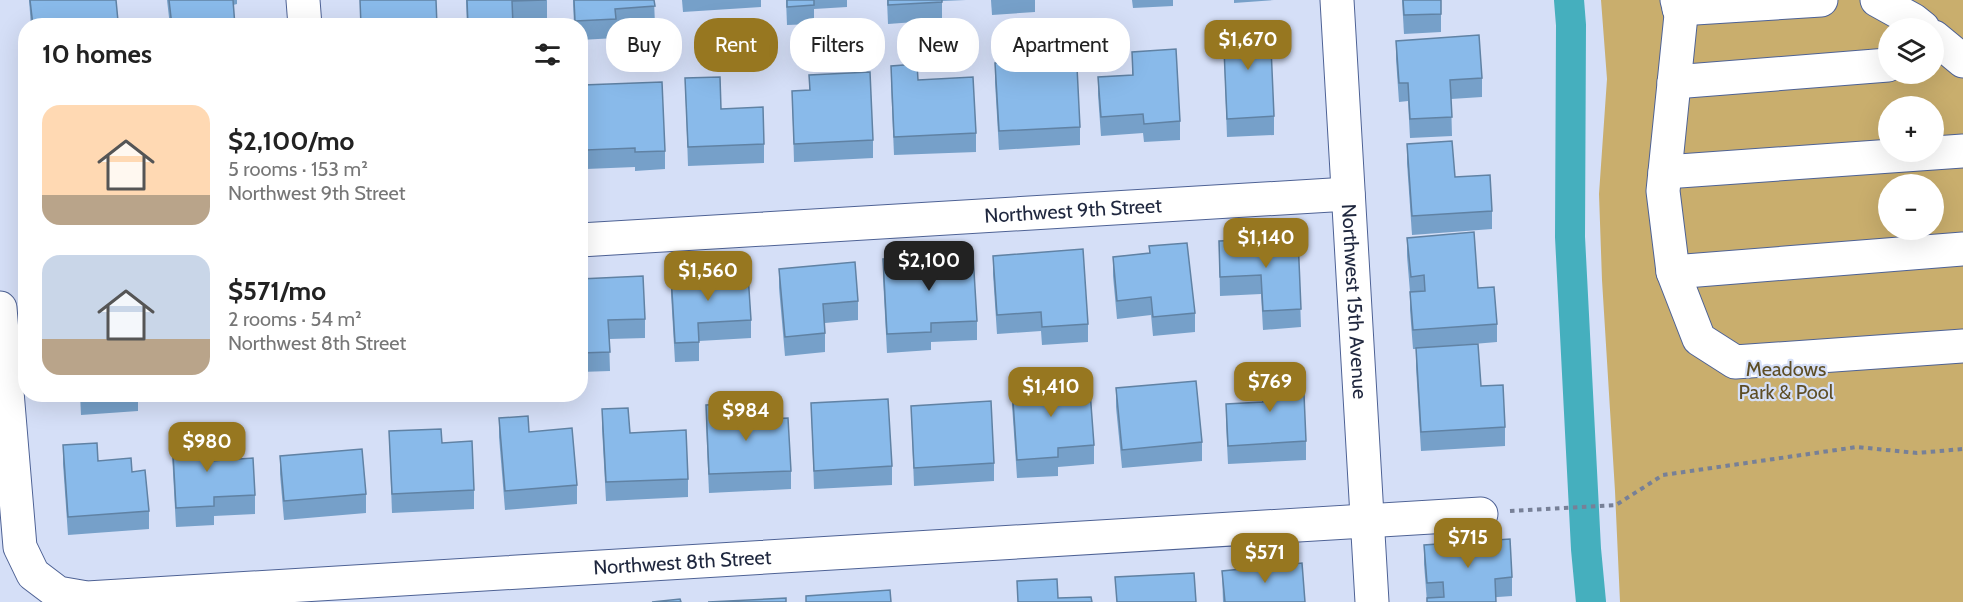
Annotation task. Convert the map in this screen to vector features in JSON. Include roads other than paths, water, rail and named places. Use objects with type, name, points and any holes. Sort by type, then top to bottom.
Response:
[{"type":"street","points":[[303,0],[304,18]]},
{"type":"street","name":"Northwest 15th Avenue","points":[[1337,0],[1372,602]]},
{"type":"street","points":[[1821,0],[1678,4],[1680,15],[1663,191],[1673,272],[1699,339],[1736,362],[1963,346]]},
{"type":"street","points":[[1877,0],[1909,18]]},
{"type":"street","points":[[1674,82],[1878,66]]},
{"type":"street","points":[[1665,172],[1963,151]]},
{"type":"street","name":"Northwest 9th Street","points":[[588,240],[1348,194]]},
{"type":"street","points":[[1673,272],[1963,249]]},
{"type":"street","name":"Northwest 8th Street","points":[[0,308],[20,547],[33,574],[58,593],[87,598],[1481,514]]},
{"type":"waterway","points":[[1569,0],[1571,25],[1570,237],[1586,549],[1591,602]]},
{"type":"park label","name":"Meadows Park & Pool","points":[[1786,380]]}]
